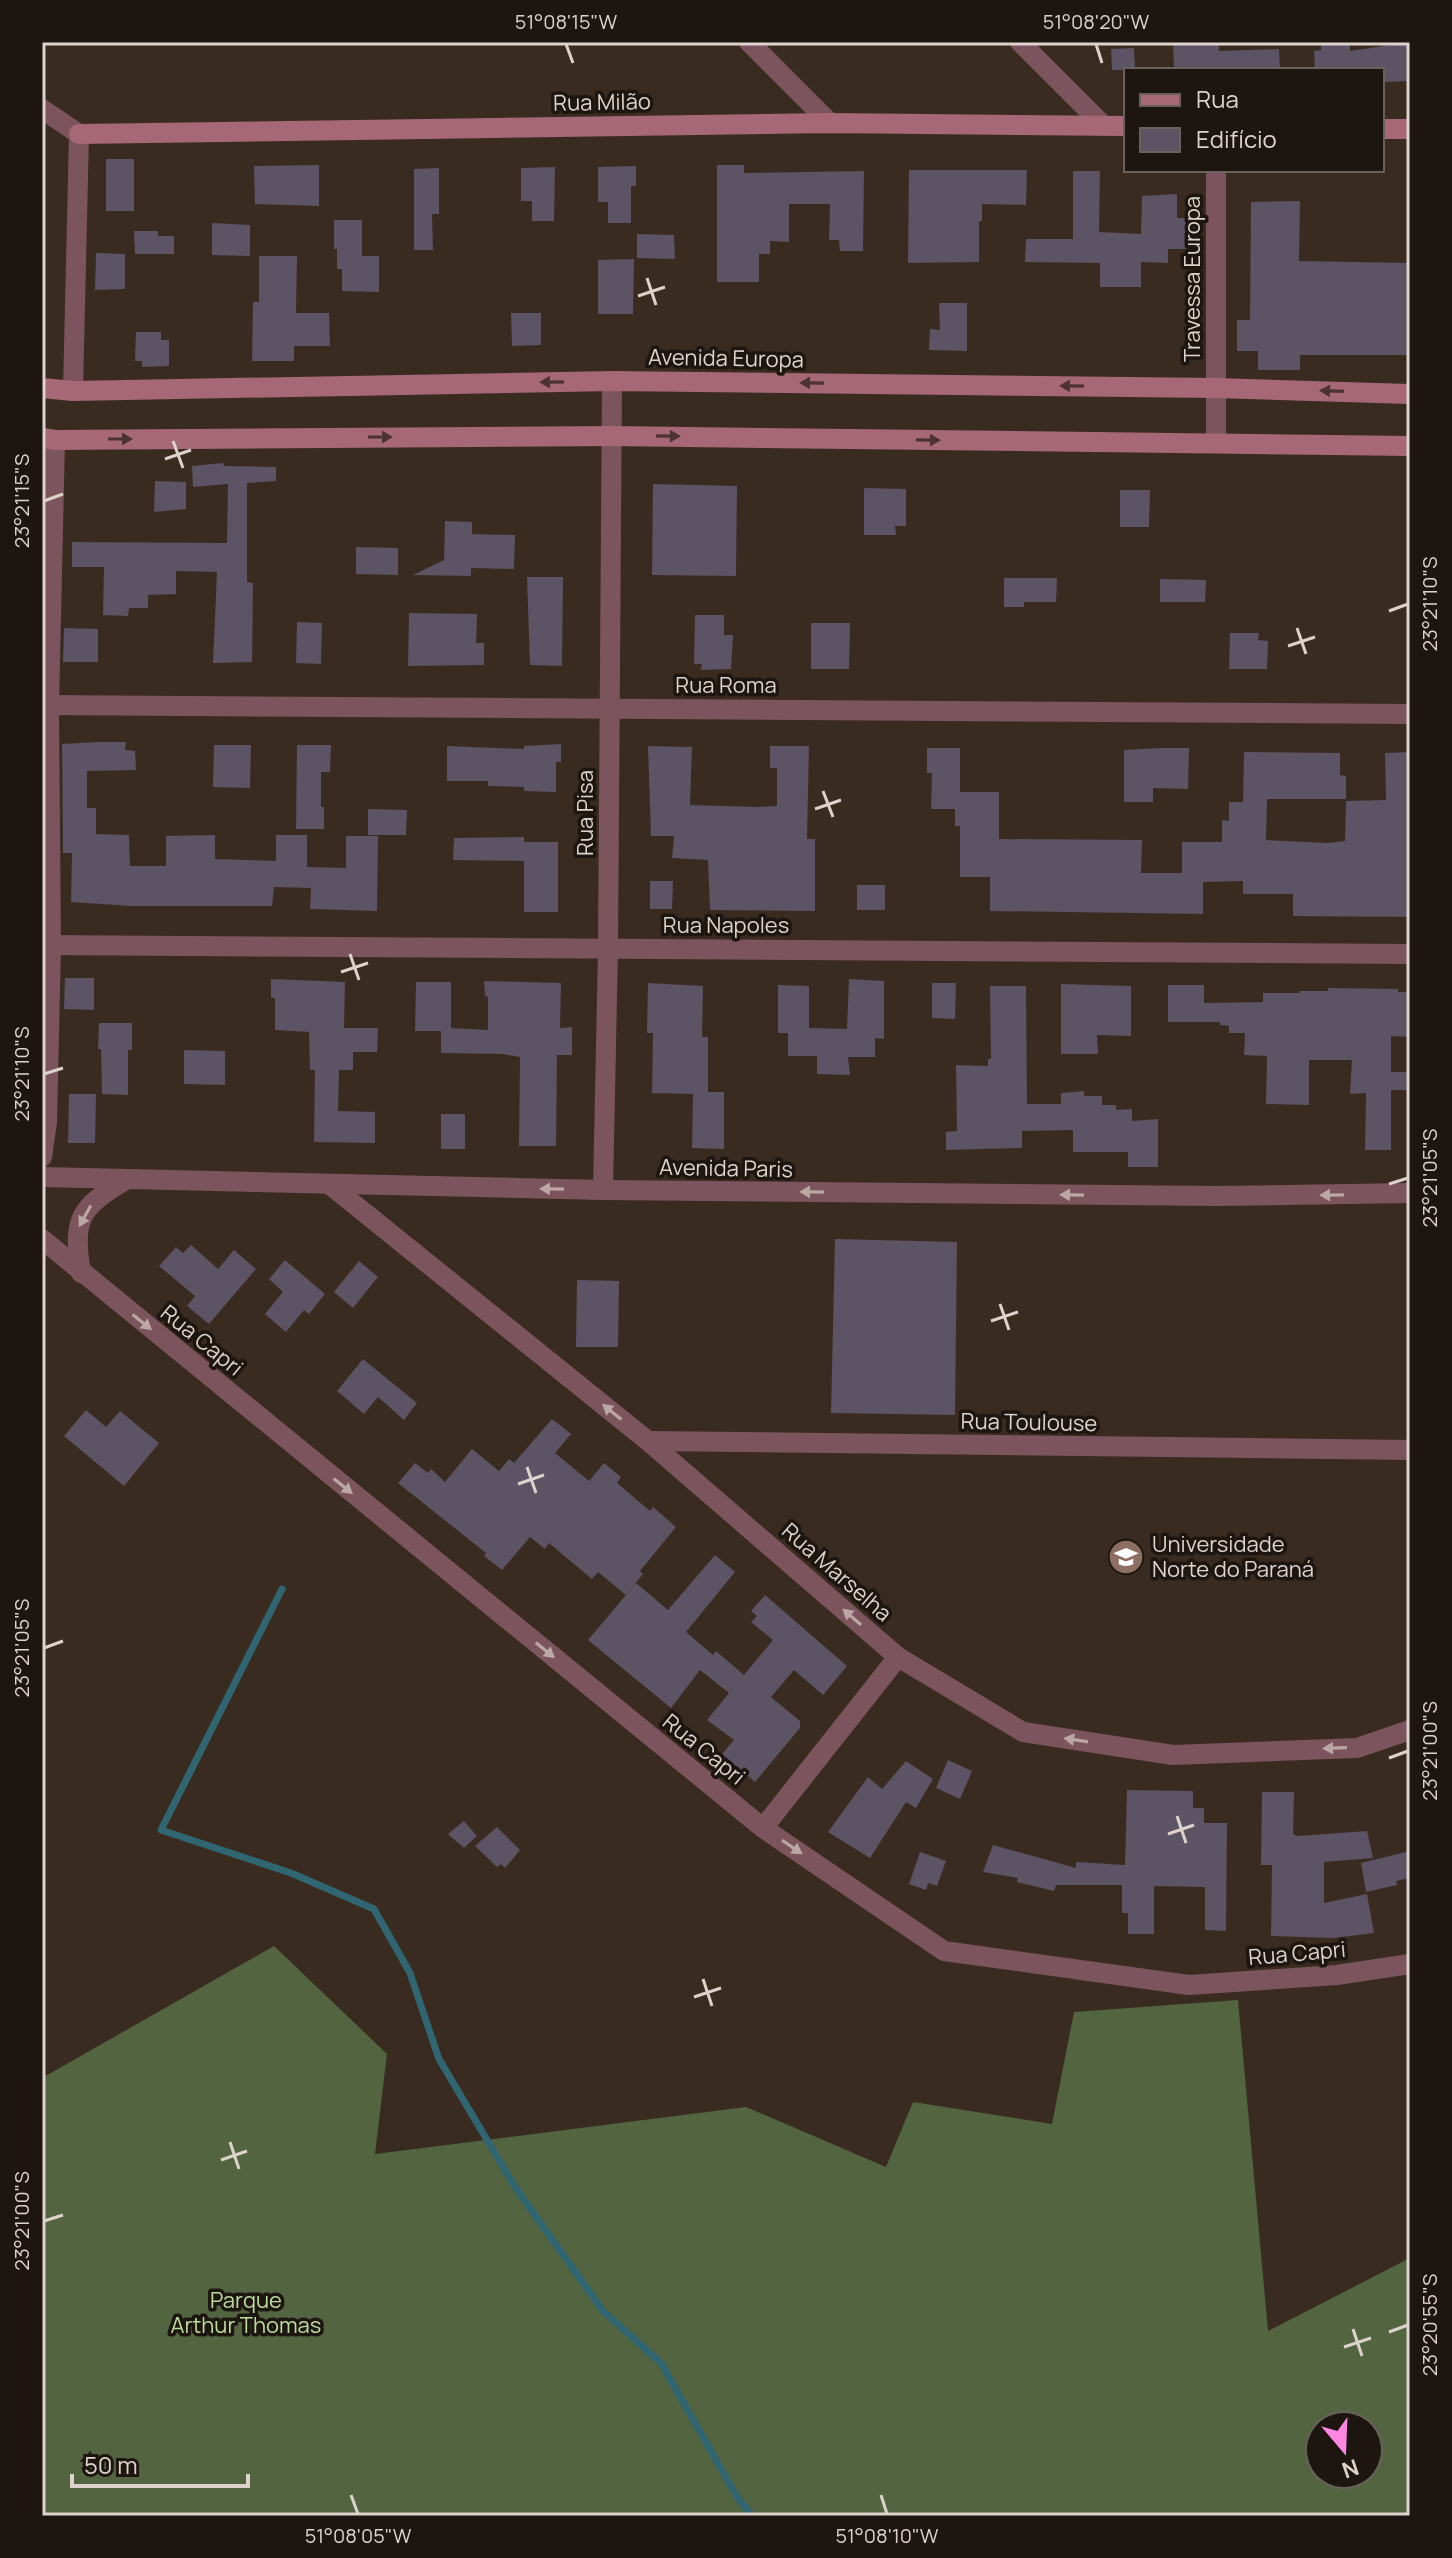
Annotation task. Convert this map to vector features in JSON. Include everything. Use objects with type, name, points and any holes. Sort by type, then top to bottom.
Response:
[{"type":"main road","name":"Rua Milão","points":[[79,134],[830,123],[1124,126]]},
{"type":"main road","points":[[1384,129],[1410,129]]},
{"type":"main road","name":"Avenida Europa","points":[[42,388],[73,391],[612,381],[1216,388],[1410,394]]},
{"type":"main road","points":[[48,439],[612,436],[1410,446]]},
{"type":"street","points":[[749,42],[830,123]]},
{"type":"street","points":[[1020,42],[1104,126]]},
{"type":"street","points":[[42,109],[79,134],[73,391]]},
{"type":"street","name":"Travessa Europa","points":[[1216,172],[1216,443]]},
{"type":"street","name":"Rua Pisa","points":[[603,1190],[612,381]]},
{"type":"street","points":[[42,1157],[47,1122],[48,439]]},
{"type":"street","name":"Rua Roma","points":[[46,706],[1410,714]]},
{"type":"street","name":"Rua Napoles","points":[[47,945],[1410,954]]},
{"type":"street","name":"Avenida Paris","points":[[42,1177],[603,1190],[1216,1196],[1410,1193]]},
{"type":"street","points":[[81,1273],[78,1228],[84,1211],[98,1197],[129,1178]]},
{"type":"street","name":"Rua Marselha","points":[[329,1184],[648,1441],[898,1657],[1023,1732],[1173,1755],[1357,1748],[1410,1730]]},
{"type":"street","name":"Rua Capri","points":[[42,1239],[763,1828],[944,1951],[1189,1985],[1337,1975],[1410,1964]]},
{"type":"street","name":"Rua Toulouse","points":[[648,1441],[1410,1450]]},
{"type":"street","points":[[763,1828],[898,1657]]},
{"type":"green space","name":"Parque Arthur Thomas","points":[[274,1946],[387,2054],[375,2154],[746,2107],[886,2167],[913,2102],[1052,2124],[1074,2012],[1238,2000],[1268,2331],[1410,2258],[1410,2516],[42,2516],[42,2078]]},
{"type":"building","points":[[1173,42],[1219,42],[1219,51],[1279,49],[1280,68],[1174,68]]},
{"type":"building","points":[[1350,42],[1350,51],[1410,42],[1410,81],[1384,82],[1384,68],[1315,68],[1314,51],[1321,50],[1321,43]]},
{"type":"building","points":[[1134,48],[1135,68],[1112,70],[1111,49]]},
{"type":"building","points":[[106,159],[134,159],[134,211],[106,211]]},
{"type":"building","points":[[319,165],[319,206],[255,204],[254,166]]},
{"type":"building","points":[[717,165],[744,165],[744,173],[864,171],[863,251],[840,251],[839,240],[829,240],[830,204],[789,204],[789,242],[770,241],[770,254],[759,254],[759,282],[717,282]]},
{"type":"building","points":[[636,166],[636,186],[631,186],[631,223],[608,223],[608,202],[598,202],[598,167]]},
{"type":"building","points":[[555,167],[554,221],[532,221],[532,201],[521,201],[521,168]]},
{"type":"building","points":[[439,168],[439,214],[432,214],[433,250],[414,250],[414,169]]},
{"type":"building","points":[[909,170],[1027,170],[1026,205],[982,204],[979,262],[908,263]]},
{"type":"building","points":[[1073,171],[1100,171],[1099,232],[1141,234],[1142,196],[1177,194],[1177,218],[1197,218],[1197,249],[1168,249],[1168,263],[1141,262],[1141,287],[1100,287],[1100,263],[1025,262],[1026,239],[1073,239]]},
{"type":"building","points":[[1300,201],[1299,261],[1410,263],[1410,355],[1300,355],[1300,370],[1258,370],[1258,351],[1237,351],[1237,320],[1250,320],[1251,202]]},
{"type":"building","points":[[334,220],[362,220],[362,256],[379,256],[379,292],[342,291],[342,269],[337,269],[337,249],[334,249]]},
{"type":"building","points":[[212,223],[250,225],[250,256],[212,255]]},
{"type":"building","points":[[134,231],[158,231],[158,236],[174,236],[174,254],[135,254]]},
{"type":"building","points":[[637,234],[674,235],[675,259],[637,258]]},
{"type":"building","points":[[96,253],[125,254],[125,289],[95,290]]},
{"type":"building","points":[[259,256],[297,256],[296,313],[329,313],[330,346],[294,346],[294,361],[252,361],[253,302],[259,302]]},
{"type":"building","points":[[634,259],[633,314],[598,314],[598,260]]},
{"type":"building","points":[[939,303],[967,303],[967,351],[929,350],[930,329],[940,330]]},
{"type":"building","points":[[511,313],[541,313],[541,345],[512,346]]},
{"type":"building","points":[[136,332],[161,332],[161,340],[169,340],[169,366],[142,367],[142,361],[135,361]]},
{"type":"building","points":[[223,463],[224,466],[276,467],[276,481],[247,483],[247,582],[253,583],[252,662],[213,663],[217,572],[176,571],[176,594],[148,595],[148,608],[129,608],[128,616],[103,615],[104,567],[72,567],[72,542],[227,543],[228,484],[193,487],[192,466]]},
{"type":"building","points":[[155,481],[186,482],[186,509],[154,512]]},
{"type":"building","points":[[653,484],[737,486],[736,576],[652,575]]},
{"type":"building","points":[[864,488],[906,489],[906,526],[895,526],[896,535],[864,535]]},
{"type":"building","points":[[1120,490],[1150,490],[1149,527],[1120,527]]},
{"type":"building","points":[[445,521],[472,522],[472,534],[515,535],[514,569],[471,568],[471,576],[413,575],[444,560]]},
{"type":"building","points":[[356,547],[398,548],[398,575],[356,574]]},
{"type":"building","points":[[527,577],[563,577],[562,666],[530,665]]},
{"type":"building","points":[[1004,578],[1057,578],[1056,602],[1024,602],[1024,607],[1004,607]]},
{"type":"building","points":[[1160,579],[1206,580],[1205,602],[1160,602]]},
{"type":"building","points":[[409,613],[477,614],[476,643],[484,643],[484,665],[408,666]]},
{"type":"building","points":[[695,615],[724,615],[724,635],[733,635],[731,669],[701,670],[702,664],[694,664]]},
{"type":"building","points":[[297,622],[322,623],[321,664],[296,663]]},
{"type":"building","points":[[811,623],[850,623],[849,669],[811,669]]},
{"type":"building","points":[[64,628],[98,629],[98,662],[63,662]]},
{"type":"building","points":[[1230,633],[1259,633],[1258,640],[1268,641],[1267,669],[1229,669]]},
{"type":"building","points":[[126,742],[125,750],[135,751],[136,770],[87,771],[87,808],[96,808],[96,834],[129,835],[130,866],[166,866],[166,836],[215,835],[215,859],[276,861],[276,835],[307,835],[307,867],[346,868],[346,836],[378,836],[377,911],[310,909],[311,888],[274,887],[272,906],[131,906],[71,902],[72,853],[63,853],[62,744]]},
{"type":"building","points":[[561,744],[561,762],[556,762],[556,792],[488,786],[488,781],[447,781],[447,746],[524,749],[524,746]]},
{"type":"building","points":[[214,745],[251,745],[250,788],[213,787]]},
{"type":"building","points":[[297,745],[331,745],[330,772],[321,772],[324,829],[296,829]]},
{"type":"building","points":[[648,746],[692,747],[690,805],[756,807],[777,806],[777,768],[770,768],[770,746],[809,746],[807,839],[815,839],[815,911],[710,910],[708,860],[672,858],[674,836],[651,836]]},
{"type":"building","points":[[927,748],[960,748],[960,792],[999,792],[999,839],[1142,840],[1141,873],[1182,873],[1182,842],[1222,842],[1222,820],[1229,821],[1229,802],[1243,802],[1244,752],[1340,753],[1340,775],[1346,776],[1346,799],[1267,799],[1266,840],[1327,843],[1345,841],[1346,801],[1386,800],[1385,753],[1410,752],[1410,917],[1293,916],[1293,894],[1243,894],[1243,881],[1203,882],[1203,914],[990,911],[990,877],[960,877],[960,826],[955,826],[955,809],[931,809],[932,773],[927,773]]},
{"type":"building","points":[[1189,748],[1188,789],[1153,788],[1153,802],[1124,802],[1124,750]]},
{"type":"building","points":[[368,809],[407,810],[406,835],[368,835]]},
{"type":"building","points":[[524,837],[524,842],[558,842],[558,912],[524,912],[524,861],[453,860],[454,838]]},
{"type":"building","points":[[650,881],[673,881],[672,909],[650,909]]},
{"type":"building","points":[[857,885],[885,885],[885,910],[857,910]]},
{"type":"building","points":[[65,978],[94,978],[94,1010],[64,1009]]},
{"type":"building","points":[[271,979],[345,982],[344,1028],[378,1028],[377,1052],[353,1052],[353,1070],[339,1070],[338,1111],[375,1112],[375,1143],[314,1142],[315,1070],[310,1070],[309,1032],[275,1030],[275,998],[271,998]]},
{"type":"building","points":[[849,979],[884,981],[884,1039],[875,1038],[875,1057],[848,1057],[850,1075],[817,1074],[817,1056],[788,1056],[788,1033],[778,1033],[778,985],[809,986],[809,1028],[847,1029]]},
{"type":"building","points":[[484,981],[561,983],[560,1028],[572,1027],[572,1055],[557,1055],[556,1146],[519,1146],[520,1057],[441,1053],[441,1031],[415,1031],[416,982],[451,982],[451,1028],[488,1030],[488,997],[485,996]]},
{"type":"building","points":[[648,983],[703,986],[702,1037],[708,1037],[708,1092],[724,1092],[724,1149],[692,1148],[693,1094],[652,1093],[653,1033],[647,1033]]},
{"type":"building","points":[[932,983],[956,983],[955,1019],[932,1018]]},
{"type":"building","points":[[1061,984],[1131,986],[1131,1036],[1097,1035],[1098,1054],[1061,1054]]},
{"type":"building","points":[[1168,985],[1204,985],[1204,1003],[1263,1002],[1263,993],[1328,991],[1328,988],[1398,989],[1398,992],[1410,992],[1410,1037],[1391,1036],[1391,1072],[1410,1072],[1410,1090],[1391,1090],[1391,1150],[1365,1150],[1366,1093],[1350,1094],[1352,1060],[1309,1060],[1309,1105],[1266,1104],[1267,1056],[1244,1055],[1245,1033],[1229,1033],[1229,1026],[1220,1025],[1220,1022],[1168,1022]]},
{"type":"building","points":[[990,986],[1026,986],[1027,1104],[1061,1104],[1061,1093],[1084,1091],[1084,1096],[1102,1096],[1102,1105],[1116,1105],[1116,1110],[1132,1109],[1132,1121],[1158,1119],[1158,1167],[1128,1167],[1128,1152],[1073,1152],[1073,1130],[1022,1131],[1022,1148],[946,1150],[946,1132],[957,1131],[956,1065],[988,1066],[988,1059],[991,1059]]},
{"type":"building","points":[[99,1023],[132,1023],[132,1050],[128,1050],[128,1095],[102,1094]]},
{"type":"building","points":[[184,1050],[225,1051],[225,1085],[184,1084]]},
{"type":"building","points":[[69,1094],[96,1094],[95,1143],[68,1143]]},
{"type":"building","points":[[441,1114],[465,1114],[465,1149],[441,1149]]},
{"type":"building","points":[[835,1239],[957,1242],[955,1415],[831,1413]]},
{"type":"building","points":[[191,1245],[218,1269],[234,1250],[256,1269],[209,1324],[187,1306],[195,1296],[159,1266],[176,1247],[183,1253]]},
{"type":"building","points":[[285,1260],[325,1294],[309,1314],[304,1310],[286,1332],[265,1314],[283,1292],[269,1279]]},
{"type":"building","points":[[359,1261],[378,1277],[353,1308],[334,1292]]},
{"type":"building","points":[[577,1280],[619,1281],[618,1347],[576,1347]]},
{"type":"building","points":[[363,1359],[417,1403],[404,1420],[378,1397],[364,1414],[337,1391]]},
{"type":"building","points":[[86,1410],[106,1427],[120,1411],[159,1443],[124,1486],[64,1436]]},
{"type":"building","points":[[552,1419],[571,1434],[555,1453],[589,1481],[604,1463],[621,1477],[617,1483],[650,1511],[653,1507],[676,1527],[640,1571],[643,1574],[626,1595],[598,1572],[592,1579],[549,1543],[545,1549],[530,1537],[502,1570],[484,1556],[486,1553],[398,1483],[415,1463],[428,1473],[431,1469],[445,1482],[472,1449],[499,1471],[509,1459],[514,1463]]},
{"type":"building","points":[[715,1555],[735,1572],[686,1632],[713,1655],[716,1651],[744,1675],[773,1640],[751,1622],[757,1616],[751,1611],[765,1595],[847,1666],[823,1695],[794,1670],[771,1697],[800,1721],[800,1728],[755,1782],[722,1754],[734,1740],[707,1720],[729,1693],[700,1670],[671,1708],[588,1640],[636,1583],[668,1610]]},
{"type":"building","points":[[948,1760],[972,1771],[960,1799],[936,1788]]},
{"type":"building","points":[[906,1761],[933,1779],[916,1808],[906,1802],[870,1858],[828,1832],[868,1777],[882,1789]]},
{"type":"building","points":[[1127,1790],[1193,1791],[1193,1808],[1204,1808],[1204,1823],[1227,1823],[1226,1931],[1205,1930],[1205,1887],[1154,1886],[1154,1934],[1128,1934],[1128,1913],[1122,1913],[1122,1885],[1056,1885],[1054,1891],[1017,1882],[1018,1878],[983,1872],[993,1845],[1076,1868],[1076,1862],[1125,1865]]},
{"type":"building","points":[[1262,1792],[1294,1792],[1293,1834],[1297,1836],[1367,1831],[1373,1858],[1324,1862],[1324,1903],[1367,1894],[1374,1933],[1334,1938],[1271,1936],[1272,1865],[1261,1865]]},
{"type":"building","points":[[464,1821],[477,1836],[464,1848],[448,1834]]},
{"type":"building","points":[[497,1827],[520,1850],[505,1868],[501,1864],[497,1867],[475,1846]]},
{"type":"building","points":[[1410,1851],[1410,1878],[1396,1881],[1397,1885],[1366,1892],[1361,1863]]},
{"type":"building","points":[[920,1852],[946,1861],[937,1886],[928,1883],[926,1890],[909,1884]]},
{"type":"waterway","points":[[282,1589],[161,1830],[291,1873],[374,1909],[410,1973],[439,2059],[515,2187],[603,2311],[661,2363],[737,2497],[752,2516]]},
{"type":"place","name":"Universidade Norte do Paraná","points":[[1126,1557]]}]
